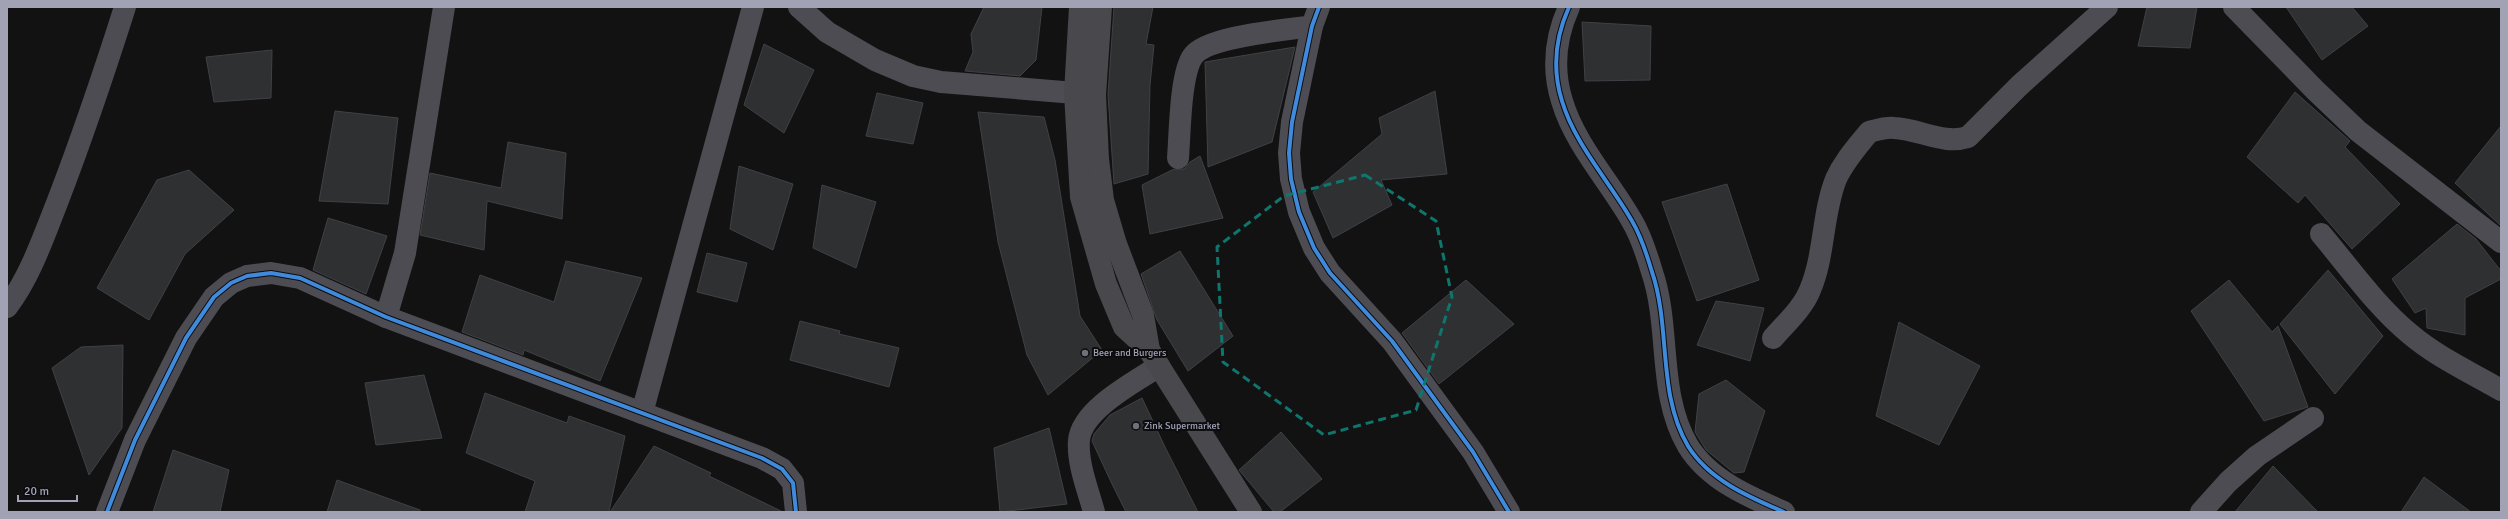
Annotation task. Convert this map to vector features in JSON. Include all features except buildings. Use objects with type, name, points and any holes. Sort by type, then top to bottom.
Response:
[{"type":"main road","points":[[1080,7],[1075,93],[1079,177],[1090,234],[1106,284],[1124,327],[1154,358],[1251,512]]},
{"type":"main road","points":[[1101,7],[1095,95],[1098,159],[1103,200],[1116,244],[1143,315],[1154,358]]},
{"type":"street","points":[[7,307],[16,296],[40,246],[89,120],[125,7]]},
{"type":"street","points":[[386,317],[405,253],[444,7]]},
{"type":"street","points":[[642,413],[753,7]]},
{"type":"street","points":[[799,7],[826,32],[875,60],[913,76],[942,82],[1075,93]]},
{"type":"street","points":[[1569,7],[1562,23],[1556,50],[1556,75],[1562,102],[1577,134],[1633,222],[1653,273],[1661,312],[1670,387],[1677,419],[1688,446],[1708,471],[1748,497],[1784,512]]},
{"type":"street","points":[[1773,338],[1801,306],[1810,290],[1836,180],[1850,156],[1869,132],[1894,128],[1946,140],[1957,141],[1968,137],[2019,86],[2107,7]]},
{"type":"street","points":[[2234,7],[2315,90],[2358,130],[2501,242]]},
{"type":"street","points":[[1178,158],[1187,70],[1196,52],[1202,47],[1218,41],[1315,17],[1292,122],[1289,153],[1291,179],[1299,212],[1314,248],[1330,273],[1392,341],[1473,452],[1509,512]]},
{"type":"street","points":[[2320,234],[2388,312],[2410,334],[2435,353],[2501,390]]},
{"type":"street","points":[[107,512],[135,440],[186,338],[214,296],[231,283],[247,276],[271,273],[300,278],[386,317],[762,458],[782,470],[793,483],[796,512]]},
{"type":"street","points":[[1094,512],[1082,468],[1079,442],[1081,429],[1097,410],[1154,358]]},
{"type":"street","points":[[2201,512],[2228,482],[2257,456],[2313,418]]},
{"type":"highlighted area","points":[[1365,175],[1436,221],[1452,297],[1416,410],[1324,435],[1223,362],[1217,247],[1284,196]]},
{"type":"cycle path","points":[[1319,7],[1312,26],[1292,122],[1289,153],[1291,179],[1299,212],[1314,248],[1330,273],[1392,341],[1473,452],[1509,512]]},
{"type":"cycle path","points":[[1569,7],[1564,19],[1556,54],[1557,77],[1562,101],[1575,133],[1632,221],[1646,252],[1658,293],[1668,383],[1678,426],[1688,446],[1697,458],[1718,478],[1757,500],[1784,512]]},
{"type":"cycle path","points":[[107,512],[135,440],[186,338],[214,297],[231,283],[247,276],[271,273],[300,278],[386,317],[762,458],[782,469],[793,483],[796,512]]},
{"type":"place","name":"Beer and Burgers","points":[[1085,353]]},
{"type":"place","name":"Zink Supermarket","points":[[1136,426]]}]
